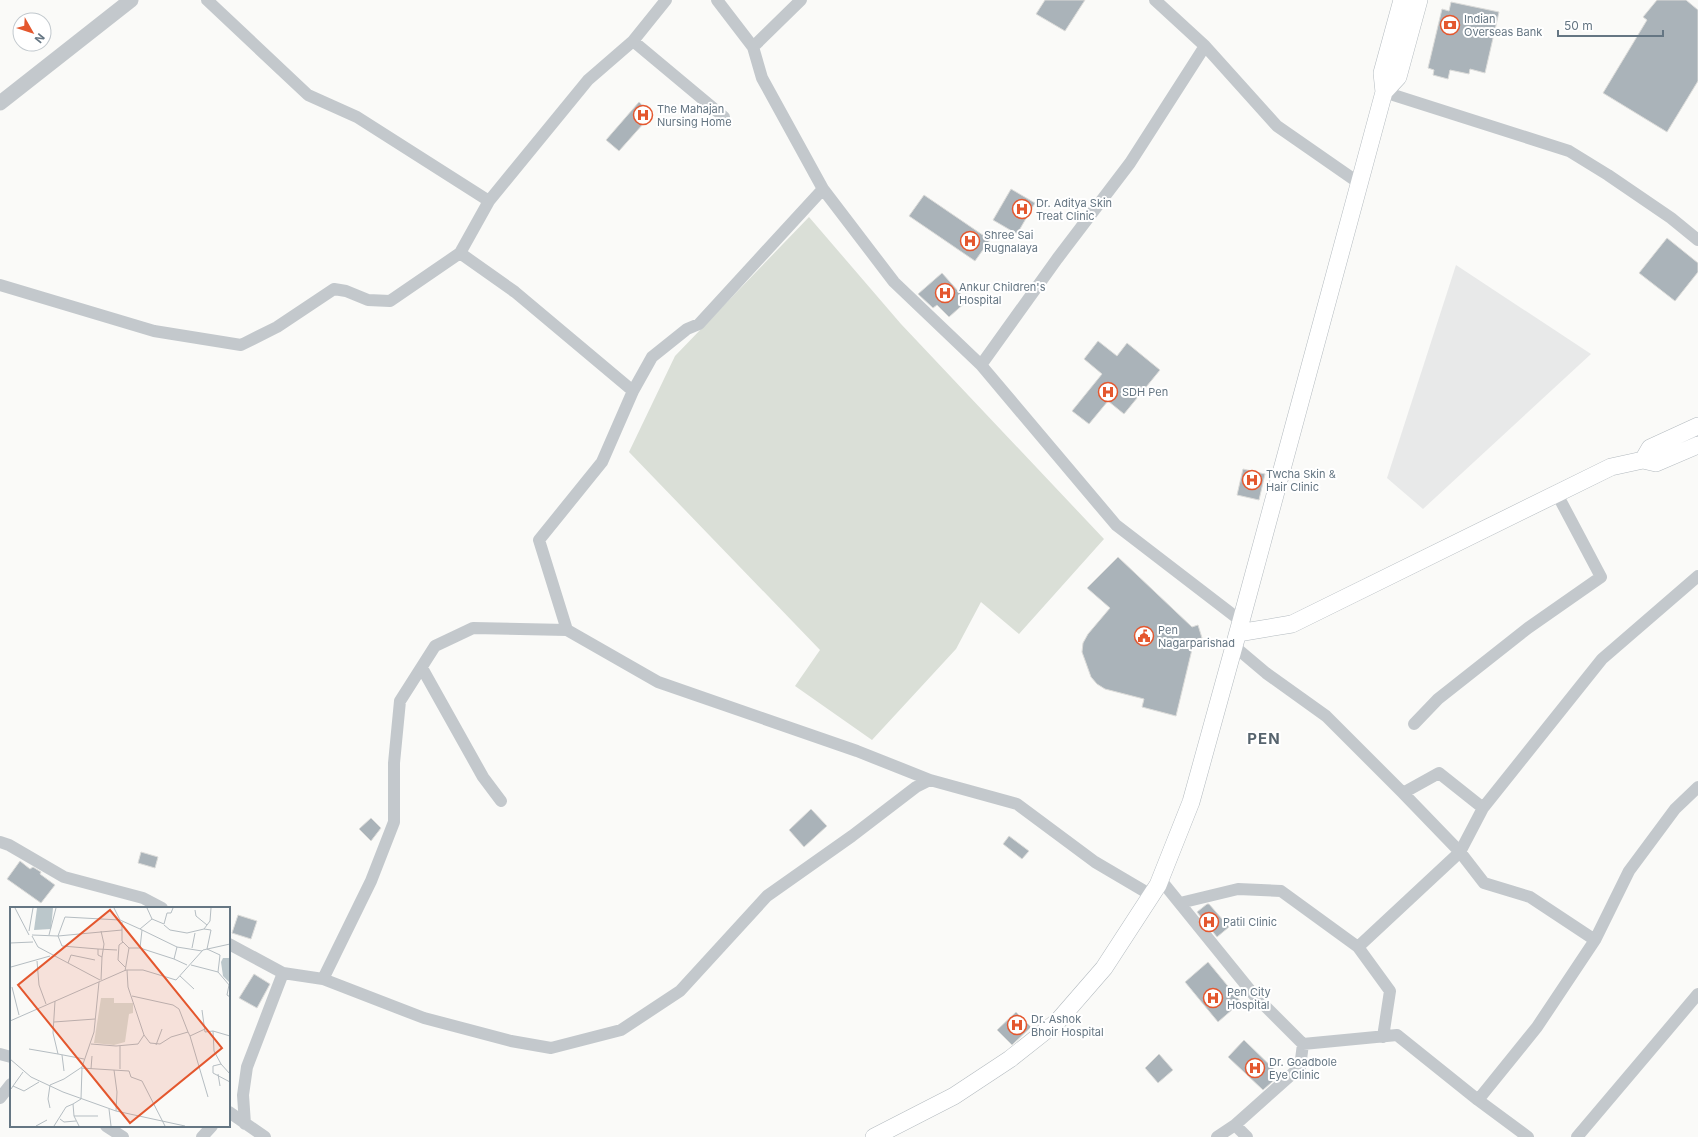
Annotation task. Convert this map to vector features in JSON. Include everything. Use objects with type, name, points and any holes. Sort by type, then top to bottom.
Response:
[{"type":"main road","points":[[874,1137],[954,1096],[1010,1059],[1058,1021],[1104,968],[1152,895],[1160,879],[1191,802],[1238,633],[1384,92],[1382,73],[1402,0]]},
{"type":"main road","points":[[1384,92],[1398,77],[1419,0]]},
{"type":"main road","points":[[1643,460],[1650,448],[1698,426]]},
{"type":"main road","points":[[1238,633],[1292,624],[1611,467],[1643,460],[1656,463],[1698,445]]},
{"type":"street","points":[[0,103],[131,0]]},
{"type":"street","points":[[207,0],[308,96],[357,117],[489,201]]},
{"type":"street","points":[[0,285],[154,331],[241,345],[277,327],[334,289],[346,291],[368,300],[390,301],[460,253],[489,201],[588,80],[633,41],[666,0]]},
{"type":"street","points":[[717,0],[752,47],[762,78],[823,189],[894,282],[981,366],[1116,525],[1238,633],[1266,673],[1326,716],[1460,852],[1484,883],[1530,897],[1595,940]]},
{"type":"street","points":[[752,47],[801,0]]},
{"type":"street","points":[[1155,0],[1205,46],[1277,126],[1359,183]]},
{"type":"street","points":[[633,41],[724,117]]},
{"type":"street","points":[[981,366],[1057,259],[1130,163],[1205,46]]},
{"type":"street","points":[[1384,92],[1569,151],[1608,175],[1671,218],[1698,240]]},
{"type":"street","points":[[567,630],[539,540],[602,462],[633,391],[652,357],[687,329],[699,324],[823,189]]},
{"type":"street","points":[[460,253],[515,292],[633,391]]},
{"type":"street","points":[[1414,724],[1438,699],[1528,628],[1601,577],[1556,494]]},
{"type":"street","points":[[1358,947],[1460,852],[1483,808],[1602,659],[1698,576]]},
{"type":"street","points":[[323,979],[371,881],[394,822],[394,763],[400,701],[435,646],[473,628],[567,630],[658,682],[857,751],[930,780],[1018,804],[1095,862],[1152,895]]},
{"type":"street","points":[[422,668],[483,777],[501,801]]},
{"type":"street","points":[[1403,793],[1439,774],[1483,808]]},
{"type":"street","points":[[230,945],[283,973],[323,979],[424,1018],[511,1041],[551,1048],[621,1030],[680,991],[767,896],[852,836],[916,787],[930,780]]},
{"type":"street","points":[[1478,1100],[1537,1027],[1595,940],[1629,871],[1675,810],[1698,787]]},
{"type":"street","points":[[0,842],[9,845],[64,877],[143,898],[160,907]]},
{"type":"street","points":[[1160,879],[1254,995],[1303,1044]]},
{"type":"street","points":[[1180,903],[1238,889],[1281,891],[1358,947],[1390,991],[1383,1037]]},
{"type":"street","points":[[245,1124],[243,1095],[247,1067],[283,973]]},
{"type":"street","points":[[1577,1137],[1698,994]]},
{"type":"street","points":[[1303,1044],[1397,1035],[1478,1100],[1528,1137]]},
{"type":"street","points":[[1217,1137],[1235,1125],[1300,1067],[1303,1044]]},
{"type":"street","points":[[0,1054],[10,1057]]},
{"type":"street","points":[[0,1098],[10,1085]]},
{"type":"street","points":[[230,1113],[265,1137]]},
{"type":"street","points":[[1235,1125],[1247,1137]]},
{"type":"street","points":[[107,1127],[122,1137]]},
{"type":"street","points":[[202,1137],[211,1127]]},
{"type":"shaded area","points":[[809,217],[901,324],[1104,539],[1019,634],[981,602],[956,649],[872,740],[795,686],[820,650],[629,452],[675,356]]},
{"type":"shaded area","points":[[1456,265],[1591,354],[1423,509],[1387,478]]},
{"type":"building","points":[[1045,0],[1085,0],[1065,31],[1036,14]]},
{"type":"building","points":[[1657,0],[1686,0],[1698,10],[1698,81],[1667,132],[1603,93],[1647,20],[1643,17]]},
{"type":"building","points":[[1451,2],[1499,12],[1485,73],[1470,69],[1469,74],[1450,70],[1448,79],[1433,75],[1434,70],[1428,68],[1442,9],[1449,11]]},
{"type":"building","points":[[639,102],[652,114],[619,151],[606,140]]},
{"type":"building","points":[[1011,189],[1035,203],[1017,234],[993,220]]},
{"type":"building","points":[[924,195],[990,240],[975,261],[909,216]]},
{"type":"building","points":[[1667,238],[1698,263],[1698,272],[1675,301],[1639,273]]},
{"type":"building","points":[[942,273],[967,301],[949,317],[937,305],[933,308],[918,294]]},
{"type":"building","points":[[1098,341],[1117,356],[1127,343],[1160,370],[1124,414],[1108,401],[1089,424],[1072,411],[1102,374],[1084,359]]},
{"type":"building","points":[[1243,469],[1265,474],[1259,500],[1237,495]]},
{"type":"building","name":"Pen Nagarparishad","points":[[1118,557],[1192,627],[1198,625],[1202,638],[1194,641],[1176,716],[1142,707],[1144,699],[1105,689],[1097,684],[1091,677],[1082,652],[1083,643],[1088,634],[1110,608],[1087,588]]},
{"type":"building","points":[[811,809],[827,826],[804,847],[789,830]]},
{"type":"building","points":[[371,818],[381,828],[371,841],[359,829]]},
{"type":"building","points":[[1009,836],[1029,851],[1022,859],[1003,844]]},
{"type":"building","points":[[141,852],[158,857],[155,868],[138,863]]},
{"type":"building","points":[[20,861],[30,869],[33,867],[41,872],[40,874],[55,885],[41,903],[7,879]]},
{"type":"building","points":[[1209,904],[1229,927],[1217,937],[1197,912]]},
{"type":"building","points":[[238,915],[257,921],[251,939],[232,933]]},
{"type":"building","points":[[1208,962],[1241,1002],[1218,1022],[1185,982]]},
{"type":"building","points":[[254,974],[270,984],[257,1008],[239,998]]},
{"type":"building","points":[[1016,1012],[1031,1027],[1012,1045],[997,1030]]},
{"type":"building","points":[[1244,1040],[1280,1075],[1263,1090],[1228,1057]]},
{"type":"building","points":[[1159,1054],[1173,1070],[1158,1083],[1145,1068]]},
{"type":"place","name":"Indian Overseas Bank","points":[[1450,25]]},
{"type":"place","name":"The Mahajan Nursing Home","points":[[643,115]]},
{"type":"place","name":"Dr. Aditya Skin Treat Clinic","points":[[1022,209]]},
{"type":"place","name":"Shree Sai Rugnalaya","points":[[970,241]]},
{"type":"place","name":"Ankur Children's Hospital","points":[[945,293]]},
{"type":"place","name":"SDH Pen","points":[[1108,392]]},
{"type":"place","name":"Twcha Skin & Hair Clinic","points":[[1252,480]]},
{"type":"place","name":"Pen Nagarparishad","points":[[1144,636]]},
{"type":"place","name":"Patil Clinic","points":[[1209,922]]},
{"type":"place","name":"Pen City Hospital","points":[[1213,998]]},
{"type":"place","name":"Dr. Ashok Bhoir Hospital","points":[[1017,1025]]},
{"type":"place","name":"Dr. Goadbole Eye Clinic","points":[[1255,1068]]},
{"type":"district","name":"PEN","points":[[1264,738]]}]
